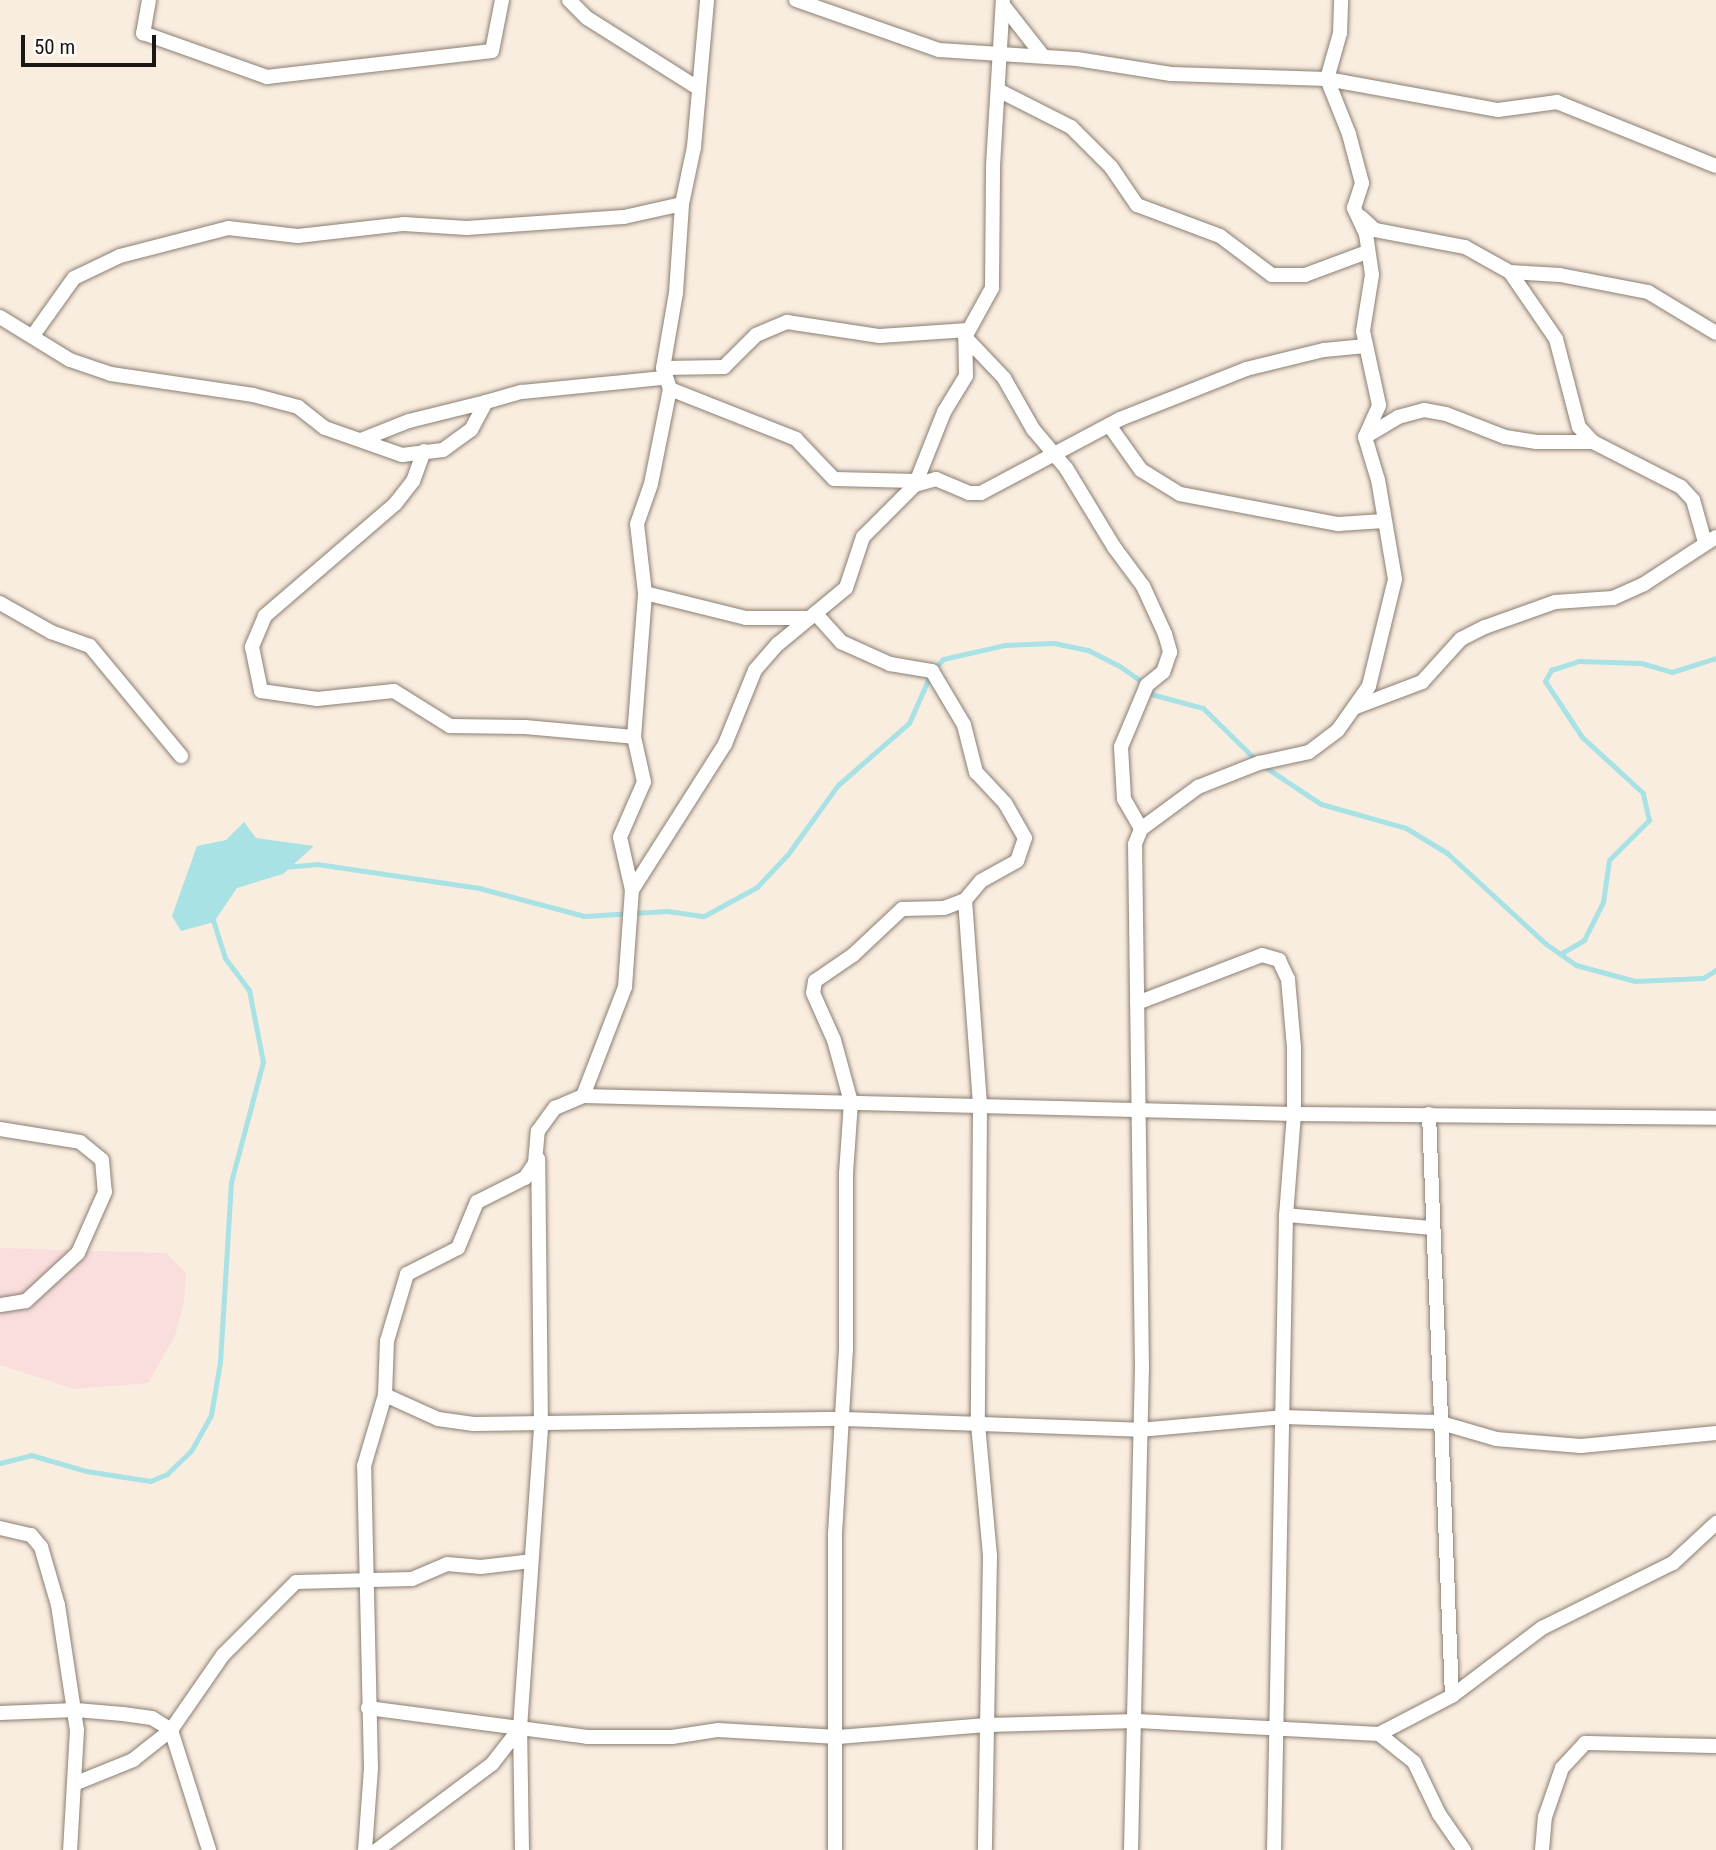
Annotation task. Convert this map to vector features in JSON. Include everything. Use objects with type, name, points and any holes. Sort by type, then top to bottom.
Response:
[{"type":"street","points":[[149,0],[144,33],[267,77],[492,51],[502,0]]},
{"type":"street","points":[[569,0],[587,18],[696,88]]},
{"type":"street","points":[[583,1096],[625,987],[632,890],[620,837],[644,782],[634,737],[645,593],[637,524],[651,484],[676,293],[682,204],[694,148],[696,88],[707,0]]},
{"type":"street","points":[[796,0],[939,50],[1043,56],[1171,74],[1327,79],[1498,110],[1557,102],[1716,166]]},
{"type":"street","points":[[1130,1850],[1137,1721],[1139,1430],[1142,1369],[1135,855],[1141,829],[1199,787],[1259,763],[1308,752],[1338,730],[1369,686],[1395,579],[1378,480],[1365,437],[1379,405],[1366,346],[1364,317],[1372,275],[1366,234],[1354,208],[1362,183],[1349,134],[1327,79],[1340,33],[1341,0]]},
{"type":"street","points":[[632,890],[725,744],[755,670],[846,588],[863,537],[872,524],[916,483],[944,412],[966,376],[967,333],[992,288],[993,166],[1000,91],[1003,3]]},
{"type":"street","points":[[1003,3],[1043,56]]},
{"type":"street","points":[[1000,91],[1071,127],[1111,167],[1137,205],[1220,236],[1272,275],[1305,275],[1367,252]]},
{"type":"street","points":[[34,334],[74,278],[120,256],[228,228],[298,236],[404,224],[467,228],[624,218],[682,204]]},
{"type":"street","points":[[1354,208],[1375,230],[1465,247],[1510,272],[1560,275],[1648,292],[1716,333]]},
{"type":"street","points":[[1350,710],[1422,682],[1461,639],[1485,627],[1555,603],[1613,598],[1644,584],[1710,539],[1693,500],[1681,487],[1593,442],[1579,427],[1556,339],[1510,272]]},
{"type":"street","points":[[0,317],[34,334],[70,360],[111,374],[253,395],[298,407],[325,428],[402,455],[443,450],[471,429],[486,402]]},
{"type":"street","points":[[360,440],[409,421],[522,392],[665,378],[724,367],[756,335],[787,322],[880,336],[967,333]]},
{"type":"street","points":[[967,333],[1004,378],[1033,429],[1053,451],[1143,586],[1170,652],[1163,672],[1147,685],[1121,747],[1124,799],[1141,829]]},
{"type":"street","points":[[665,378],[796,439],[834,479],[916,483],[936,479],[969,493],[981,493],[1053,451],[1108,425],[1246,369],[1325,350],[1366,346]]},
{"type":"street","points":[[1365,437],[1398,417],[1424,410],[1505,436],[1537,442],[1593,442]]},
{"type":"street","points":[[1108,425],[1141,470],[1180,494],[1338,524],[1384,522]]},
{"type":"street","points":[[424,451],[413,481],[396,505],[265,617],[252,647],[261,691],[317,699],[394,691],[450,726],[526,727],[634,737]]},
{"type":"street","points":[[645,593],[746,618],[813,616],[841,642],[890,664],[932,671],[964,725],[976,772],[1021,826],[1025,838],[1017,861],[981,881],[965,900],[944,908],[902,909],[853,955],[815,981],[813,993],[834,1040],[851,1102],[844,1419],[835,1534],[838,1737],[835,1850]]},
{"type":"street","points":[[0,603],[51,632],[90,646],[181,756]]},
{"type":"street","points":[[965,900],[980,1106],[978,1424],[990,1556],[985,1850]]},
{"type":"street","points":[[1137,1003],[1262,955],[1279,960],[1288,979],[1294,1047],[1294,1114],[1286,1215],[1274,1850]]},
{"type":"street","points":[[365,1850],[370,1812],[364,1466],[385,1395],[387,1340],[407,1274],[458,1248],[477,1202],[525,1178],[536,1163],[538,1131],[555,1108],[583,1096],[1137,1111],[1716,1118]]},
{"type":"street","points":[[1429,1114],[1438,1422],[1452,1696]]},
{"type":"street","points":[[0,1129],[80,1142],[102,1160],[105,1192],[78,1253],[26,1301],[0,1305]]},
{"type":"street","points":[[522,1850],[520,1728],[541,1426],[538,1131]]},
{"type":"street","points":[[1286,1215],[1431,1228]]},
{"type":"street","points":[[385,1395],[438,1419],[541,1426],[844,1419],[1139,1430],[1284,1417],[1438,1422],[1496,1440],[1581,1446],[1716,1433]]},
{"type":"street","points":[[368,1708],[587,1737],[672,1737],[718,1730],[838,1737],[986,1725],[1137,1721],[1379,1734],[1452,1696],[1542,1628],[1673,1563],[1716,1522]]},
{"type":"street","points":[[0,1528],[31,1535],[41,1547],[58,1605],[76,1710],[70,1850]]},
{"type":"street","points":[[74,1784],[133,1760],[171,1730],[223,1655],[287,1588],[296,1583],[412,1579],[447,1564],[481,1567],[531,1561]]},
{"type":"street","points":[[0,1713],[76,1710],[152,1718],[171,1730],[209,1850]]},
{"type":"street","points":[[377,1850],[492,1763],[520,1728]]},
{"type":"street","points":[[1379,1734],[1414,1762],[1439,1814],[1464,1850]]},
{"type":"street","points":[[1542,1850],[1545,1817],[1562,1768],[1585,1742],[1716,1746]]},
{"type":"shaded area","points":[[0,1248],[166,1253],[186,1273],[184,1302],[175,1336],[148,1383],[74,1389],[0,1365]]},
{"type":"water","points":[[244,822],[256,838],[314,846],[283,874],[237,888],[214,922],[181,931],[172,916],[197,846],[226,840]]},
{"type":"waterway","points":[[284,867],[317,864],[479,888],[584,916],[667,911],[704,916],[757,887],[788,854],[838,785],[909,723],[932,671],[943,659],[1005,645],[1054,643],[1088,650],[1118,665],[1147,685],[1151,694],[1203,708],[1259,763],[1321,804],[1406,828],[1447,853],[1546,944],[1576,965],[1635,981],[1703,978],[1716,970]]},
{"type":"waterway","points":[[1560,954],[1584,940],[1603,902],[1609,860],[1649,820],[1643,793],[1582,737],[1545,681],[1551,670],[1579,661],[1641,663],[1672,672],[1716,658]]},
{"type":"waterway","points":[[0,1463],[31,1455],[86,1471],[150,1481],[167,1474],[191,1451],[211,1415],[220,1362],[231,1182],[263,1062],[249,990],[225,958],[212,917]]}]
